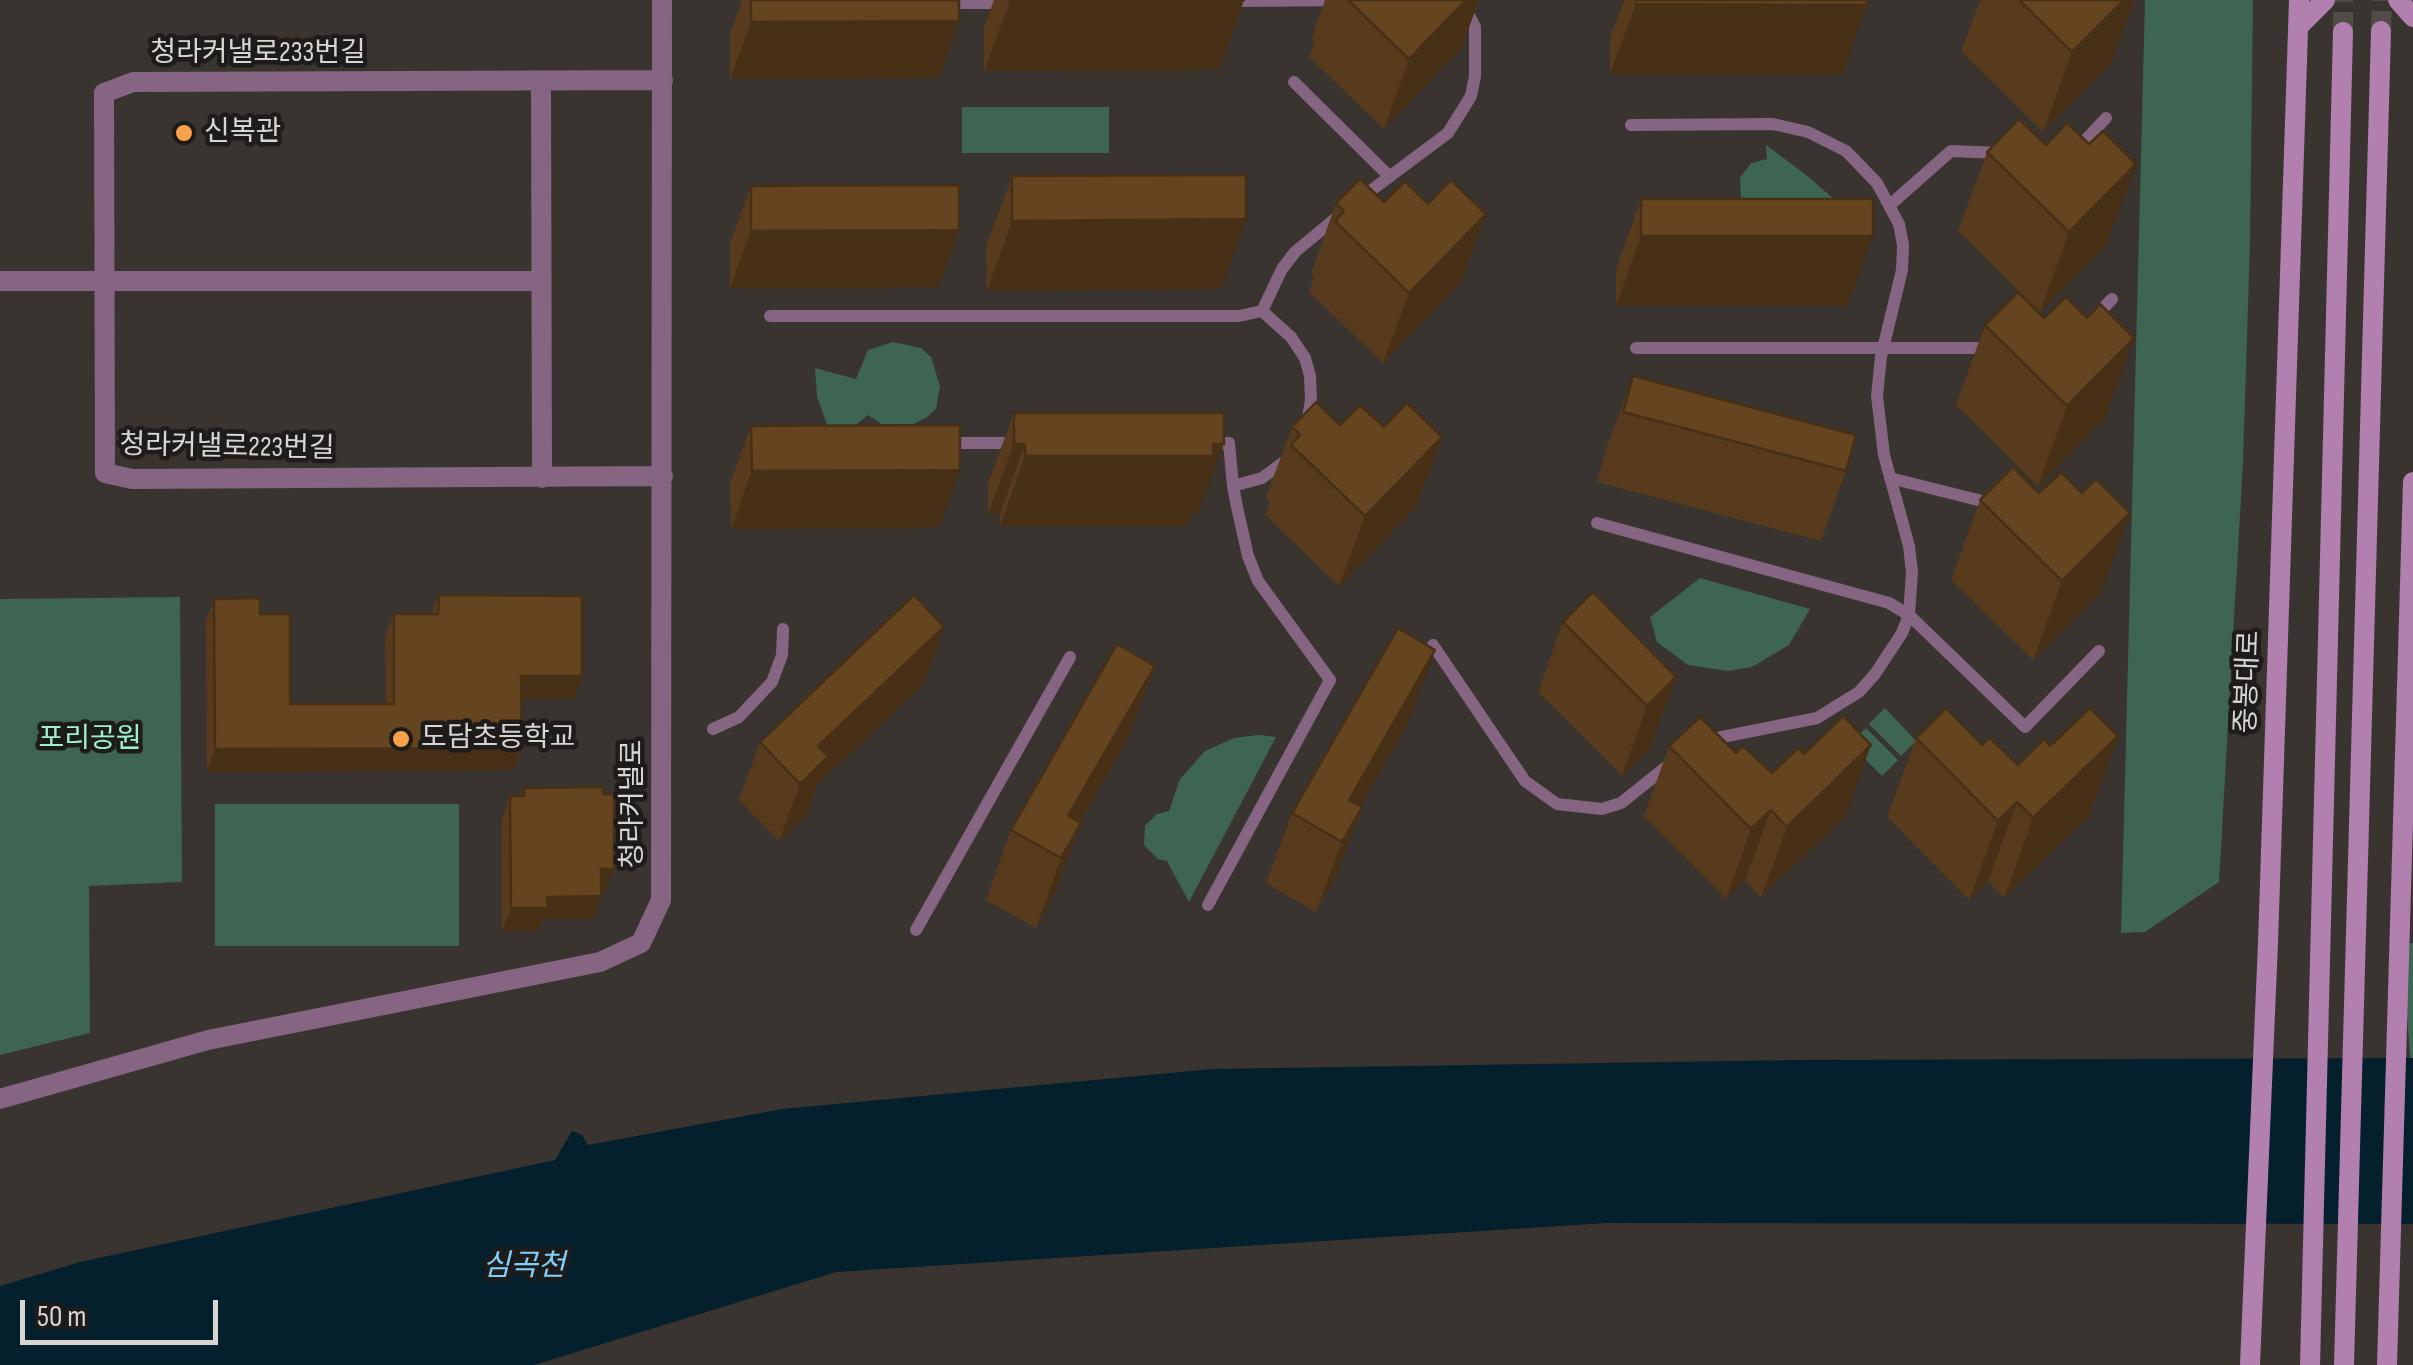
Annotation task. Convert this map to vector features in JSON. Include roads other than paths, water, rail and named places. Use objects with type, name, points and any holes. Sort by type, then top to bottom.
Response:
[{"type":"main road","name":"중봉대로","points":[[2246,1365],[2268,943],[2300,0]]},
{"type":"main road","points":[[2298,28],[2325,0]]},
{"type":"main road","points":[[2398,0],[2413,16]]},
{"type":"main road","points":[[2344,1365],[2381,31]]},
{"type":"main road","points":[[2310,1365],[2342,32]]},
{"type":"main road","points":[[2389,1365],[2413,482]]},
{"type":"street","name":"청라커낼로","points":[[0,1099],[208,1040],[600,962],[641,943],[661,900],[662,0]]},
{"type":"street","name":"청라커낼로233번길","points":[[106,280],[104,92],[133,82],[662,80]]},
{"type":"street","points":[[541,81],[542,478]]},
{"type":"street","points":[[0,280],[540,282]]},
{"type":"street","name":"청라커낼로223번길","points":[[106,280],[105,473],[132,479],[663,476]]},
{"type":"lane","points":[[1212,1],[1370,0]]},
{"type":"lane","points":[[1262,311],[1282,269],[1295,252],[1389,176],[1430,149],[1448,133],[1472,96],[1475,26],[1460,0]]},
{"type":"lane","points":[[936,3],[1014,2]]},
{"type":"lane","points":[[1294,82],[1389,176]]},
{"type":"lane","points":[[2064,154],[2074,152],[2106,118]]},
{"type":"lane","points":[[1433,645],[1518,773],[1557,804],[1602,808],[1621,803],[1692,747],[1796,725],[1837,707],[1859,692],[1875,674],[1909,615],[1909,546],[1878,418],[1878,377],[1902,270],[1903,246],[1899,224],[1877,182],[1846,151],[1790,126],[1631,126]]},
{"type":"lane","points":[[1890,205],[1951,151],[2026,153]]},
{"type":"lane","points":[[2087,325],[2112,300]]},
{"type":"lane","points":[[770,316],[1239,316],[1262,311]]},
{"type":"lane","points":[[1233,486],[1262,478],[1283,465],[1299,443],[1311,400],[1304,358],[1291,337],[1262,311]]},
{"type":"lane","points":[[1636,348],[2012,348]]},
{"type":"lane","points":[[934,443],[1033,443]]},
{"type":"lane","points":[[1190,443],[1229,443],[1233,486],[1248,556],[1258,581],[1330,680],[1208,905]]},
{"type":"lane","points":[[1890,478],[2002,506]]},
{"type":"lane","points":[[1598,523],[1889,602],[1909,615],[2025,727],[2100,651]]},
{"type":"lane","points":[[713,728],[739,717],[763,695],[779,668],[782,629]]},
{"type":"lane","points":[[916,930],[1070,657]]},
{"type":"lane","points":[[1692,747],[1714,755]]},
{"type":"water","name":"심곡천","points":[[2413,1058],[2413,1224],[1607,1223],[836,1272],[534,1365],[0,1365],[0,1286],[80,1262],[555,1160],[572,1131],[582,1135],[588,1145],[782,1109],[1213,1069],[1793,1060]]},
{"type":"tunnel","points":[[2343,0],[2343,32]]},
{"type":"tunnel","points":[[2381,31],[2382,0]]},
{"type":"place","name":"신복관","points":[[184,133]]},
{"type":"place","name":"도담초등학교","points":[[401,739]]},
{"type":"park label","name":"포리공원","points":[[90,740]]}]
